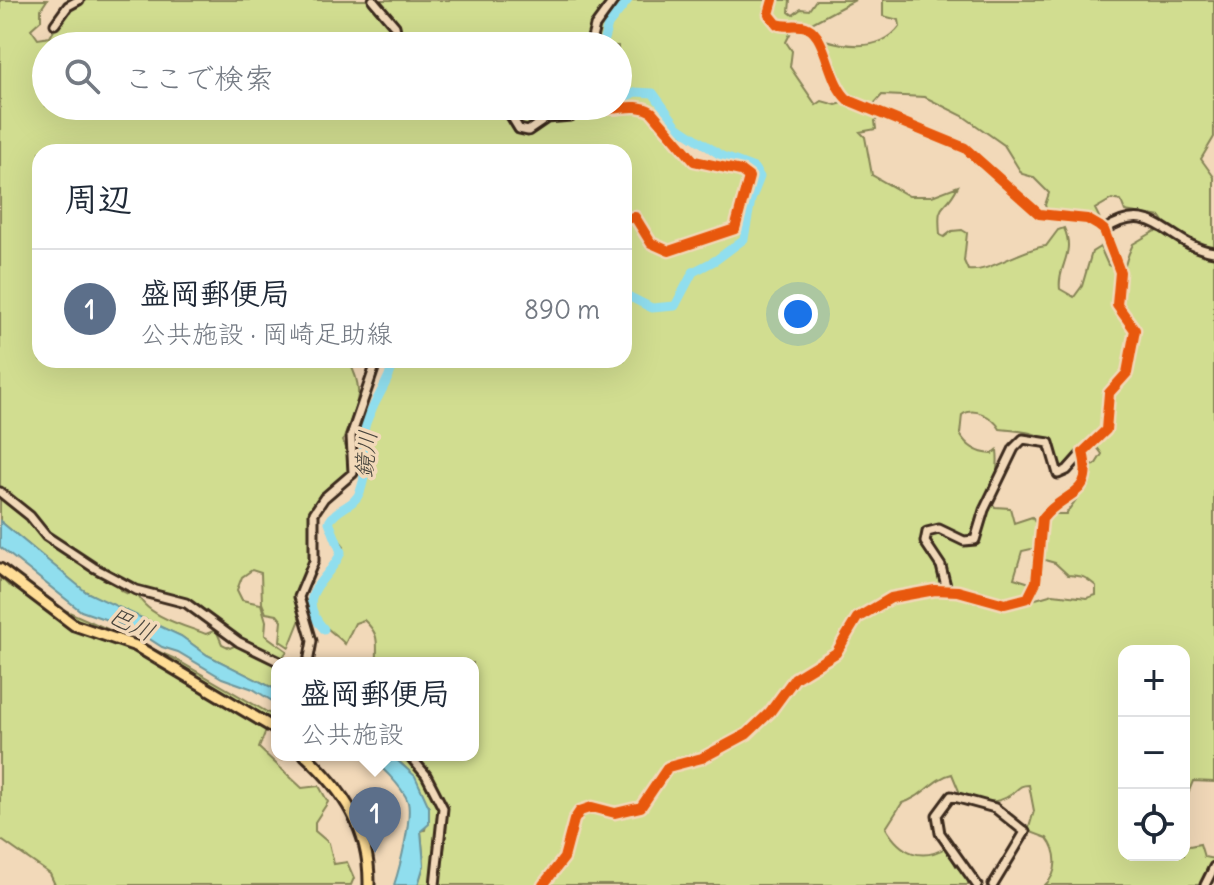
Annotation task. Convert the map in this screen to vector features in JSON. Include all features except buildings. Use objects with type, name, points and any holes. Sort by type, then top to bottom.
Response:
[{"type":"main road","points":[[0,569],[74,625],[136,646],[271,726]]},
{"type":"main road","points":[[311,761],[333,781],[351,807],[369,861],[369,885]]},
{"type":"street","points":[[55,24],[68,6],[79,0]]},
{"type":"street","points":[[373,0],[391,20],[395,32]]},
{"type":"street","points":[[594,32],[614,0]]},
{"type":"street","points":[[773,0],[769,14],[777,24],[802,26],[815,33],[835,83],[848,100],[965,148],[1039,214],[1087,219],[1104,230],[1120,272],[1117,305],[1132,322],[1135,335],[1127,373],[1109,393],[1106,430],[1067,470],[1058,474],[1049,443],[1023,439],[1014,448],[1011,461],[984,510],[975,540],[964,541],[939,529],[927,532],[925,542],[941,566],[947,590]]},
{"type":"street","points":[[632,107],[643,106],[652,112],[694,161],[748,175],[739,222],[729,232],[712,234],[669,251],[651,243],[635,217],[632,218]]},
{"type":"street","points":[[514,120],[519,129],[528,131],[544,120]]},
{"type":"street","points":[[1104,230],[1122,220],[1156,221],[1186,245],[1214,252]]},
{"type":"street","points":[[309,657],[312,641],[299,597],[314,561],[314,513],[324,498],[353,473],[351,436],[374,368]]},
{"type":"street","points":[[543,885],[564,858],[574,820],[580,811],[592,807],[615,813],[641,807],[668,767],[702,758],[747,734],[770,712],[791,682],[836,653],[862,613],[908,592],[947,590],[1005,604],[1028,598],[1036,582],[1042,519],[1085,482],[1088,471],[1083,452]]},
{"type":"street","points":[[0,492],[54,542],[93,567],[136,590],[186,603],[239,642],[271,658]]},
{"type":"street","points":[[414,761],[426,775],[443,808],[438,841],[440,863],[435,885]]},
{"type":"street","points":[[977,885],[938,828],[937,815],[951,796],[995,808],[1025,832],[993,885]]},
{"type":"street","points":[[1205,885],[1214,867]]},
{"type":"green space","points":[[0,0],[47,0],[41,9],[41,20],[31,29],[32,120],[511,120],[517,129],[526,134],[537,131],[547,121],[632,120],[632,108],[653,115],[692,163],[746,179],[734,226],[675,248],[658,245],[640,217],[632,216],[632,144],[32,144],[32,368],[352,368],[357,382],[357,401],[343,441],[351,469],[312,509],[312,553],[297,591],[301,617],[289,647],[280,641],[282,621],[277,615],[266,613],[262,603],[261,573],[252,570],[242,577],[237,590],[242,600],[261,604],[266,621],[265,635],[287,651],[283,657],[275,657],[239,640],[186,600],[143,590],[111,575],[105,568],[55,541],[0,489]]},
{"type":"green space","points":[[81,0],[370,0],[391,25],[393,32],[53,32],[66,10]]},
{"type":"green space","points":[[611,0],[594,32],[398,32],[396,23],[377,2]]},
{"type":"green space","points":[[617,0],[769,0],[767,12],[770,22],[779,28],[792,30],[786,42],[792,51],[790,67],[816,105],[822,101],[836,105],[847,102],[881,116],[875,121],[876,129],[860,132],[865,137],[872,175],[909,196],[932,196],[958,186],[940,211],[940,235],[944,237],[952,231],[962,230],[967,233],[964,261],[968,270],[986,268],[1046,246],[1058,230],[1064,228],[1068,245],[1060,289],[1074,297],[1082,286],[1092,252],[1100,247],[1108,265],[1116,269],[1114,306],[1132,328],[1124,371],[1107,390],[1101,431],[1086,441],[1061,472],[1051,449],[1041,437],[1000,429],[988,417],[977,412],[962,415],[960,434],[966,442],[982,452],[992,454],[997,450],[997,473],[987,512],[975,534],[967,541],[945,529],[924,535],[939,566],[941,587],[904,590],[858,614],[838,645],[799,672],[746,733],[703,756],[667,765],[640,804],[615,810],[589,805],[581,807],[563,855],[540,885],[437,885],[444,847],[445,810],[416,761],[479,761],[479,657],[377,657],[375,635],[364,620],[355,623],[345,644],[324,625],[313,608],[316,590],[344,546],[333,532],[332,522],[339,512],[355,504],[363,491],[369,455],[366,426],[393,368],[632,368],[632,221],[635,221],[654,250],[663,252],[682,250],[731,235],[742,224],[743,204],[752,176],[695,135],[675,134],[646,106],[632,106],[632,32],[596,32]]},
{"type":"green space","points":[[777,0],[790,0],[789,12],[793,15],[801,9],[809,10],[816,0],[855,0],[808,25],[779,23],[772,14]]},
{"type":"green space","points":[[883,0],[1214,0],[1214,137],[1201,159],[1214,177],[1214,250],[1184,240],[1161,217],[1125,211],[1121,201],[1112,199],[1095,209],[1103,225],[1048,214],[1045,205],[1049,193],[1033,177],[1022,174],[1004,145],[963,116],[925,97],[882,95],[872,106],[843,92],[822,39],[853,45],[874,44],[883,40],[900,26],[899,20],[883,16]]},
{"type":"green space","points":[[517,120],[539,120],[529,128],[521,127]]},
{"type":"green space","points":[[1155,231],[1214,253],[1214,782],[1193,781],[1190,788],[1190,645],[1118,645],[1118,861],[1190,861],[1190,846],[1200,844],[1204,857],[1214,859],[1204,885],[1045,885],[1053,875],[1055,856],[1047,838],[1028,831],[1034,811],[1029,785],[1000,800],[981,801],[961,796],[952,774],[902,803],[886,828],[898,844],[913,853],[929,854],[947,847],[956,866],[968,877],[968,885],[545,885],[561,866],[579,815],[591,809],[611,815],[646,806],[666,770],[704,760],[747,737],[791,685],[825,662],[858,620],[896,598],[944,593],[1008,607],[1053,594],[1087,598],[1096,595],[1096,586],[1089,580],[1068,575],[1055,563],[1041,559],[1043,526],[1051,514],[1066,514],[1086,485],[1090,466],[1095,465],[1102,454],[1094,443],[1111,425],[1111,395],[1129,375],[1137,323],[1120,304],[1125,266],[1133,244]]},
{"type":"green space","points":[[0,494],[30,518],[44,537],[120,584],[120,590],[128,594],[131,589],[137,592],[147,607],[156,613],[206,634],[216,630],[222,644],[230,648],[238,644],[271,660],[271,687],[207,655],[181,636],[83,590],[0,521]]},
{"type":"green space","points":[[990,501],[995,507],[1010,508],[1014,523],[1032,517],[1037,526],[1036,548],[1022,551],[1014,578],[1030,583],[1030,588],[1018,601],[998,600],[950,587],[926,536],[933,530],[969,544]]},
{"type":"green space","points":[[0,577],[8,585],[175,659],[271,714],[259,748],[302,788],[319,786],[328,802],[315,822],[315,831],[329,843],[334,864],[347,862],[354,878],[351,885],[55,885],[50,874],[0,839]]},
{"type":"green space","points":[[397,761],[411,761],[424,777],[440,809],[432,885],[418,884],[424,865],[421,831],[425,830],[426,808],[420,787]]},
{"type":"water","name":"巴川","points":[[0,521],[86,592],[181,636],[207,655],[271,687],[271,700],[253,689],[222,678],[178,652],[162,647],[134,629],[81,611],[0,547]]},
{"type":"water","points":[[373,761],[398,761],[415,776],[429,807],[429,824],[421,831],[424,865],[418,885],[394,885],[407,831],[408,802],[401,789]]},
{"type":"waterway","name":"鏡川","points":[[606,32],[628,0]]},
{"type":"waterway","name":"鏡川","points":[[632,94],[653,93],[677,126],[722,156],[754,168],[760,177],[751,200],[744,239],[716,260],[693,272],[675,306],[652,308],[632,298]]},
{"type":"waterway","name":"鏡川","points":[[324,629],[311,606],[316,588],[341,552],[329,522],[360,492],[365,472],[366,423],[392,368]]},
{"type":"cycle path","points":[[543,885],[564,858],[574,820],[580,811],[592,807],[615,813],[641,807],[668,767],[702,758],[747,734],[770,712],[795,678],[836,653],[857,618],[891,598],[935,590],[958,591],[1005,604],[1028,598],[1036,582],[1042,519],[1081,486],[1086,467],[1083,452],[1106,430],[1109,393],[1127,373],[1135,330],[1117,305],[1120,272],[1104,230],[1087,219],[1039,214],[965,148],[848,100],[836,83],[814,33],[804,27],[777,24],[769,14],[773,0]]},
{"type":"cycle path","points":[[632,107],[652,112],[694,161],[741,171],[749,177],[735,229],[669,251],[651,243],[635,217],[632,218]]},
{"type":"place","name":"盛岡郵便局","points":[[375,853]]}]
